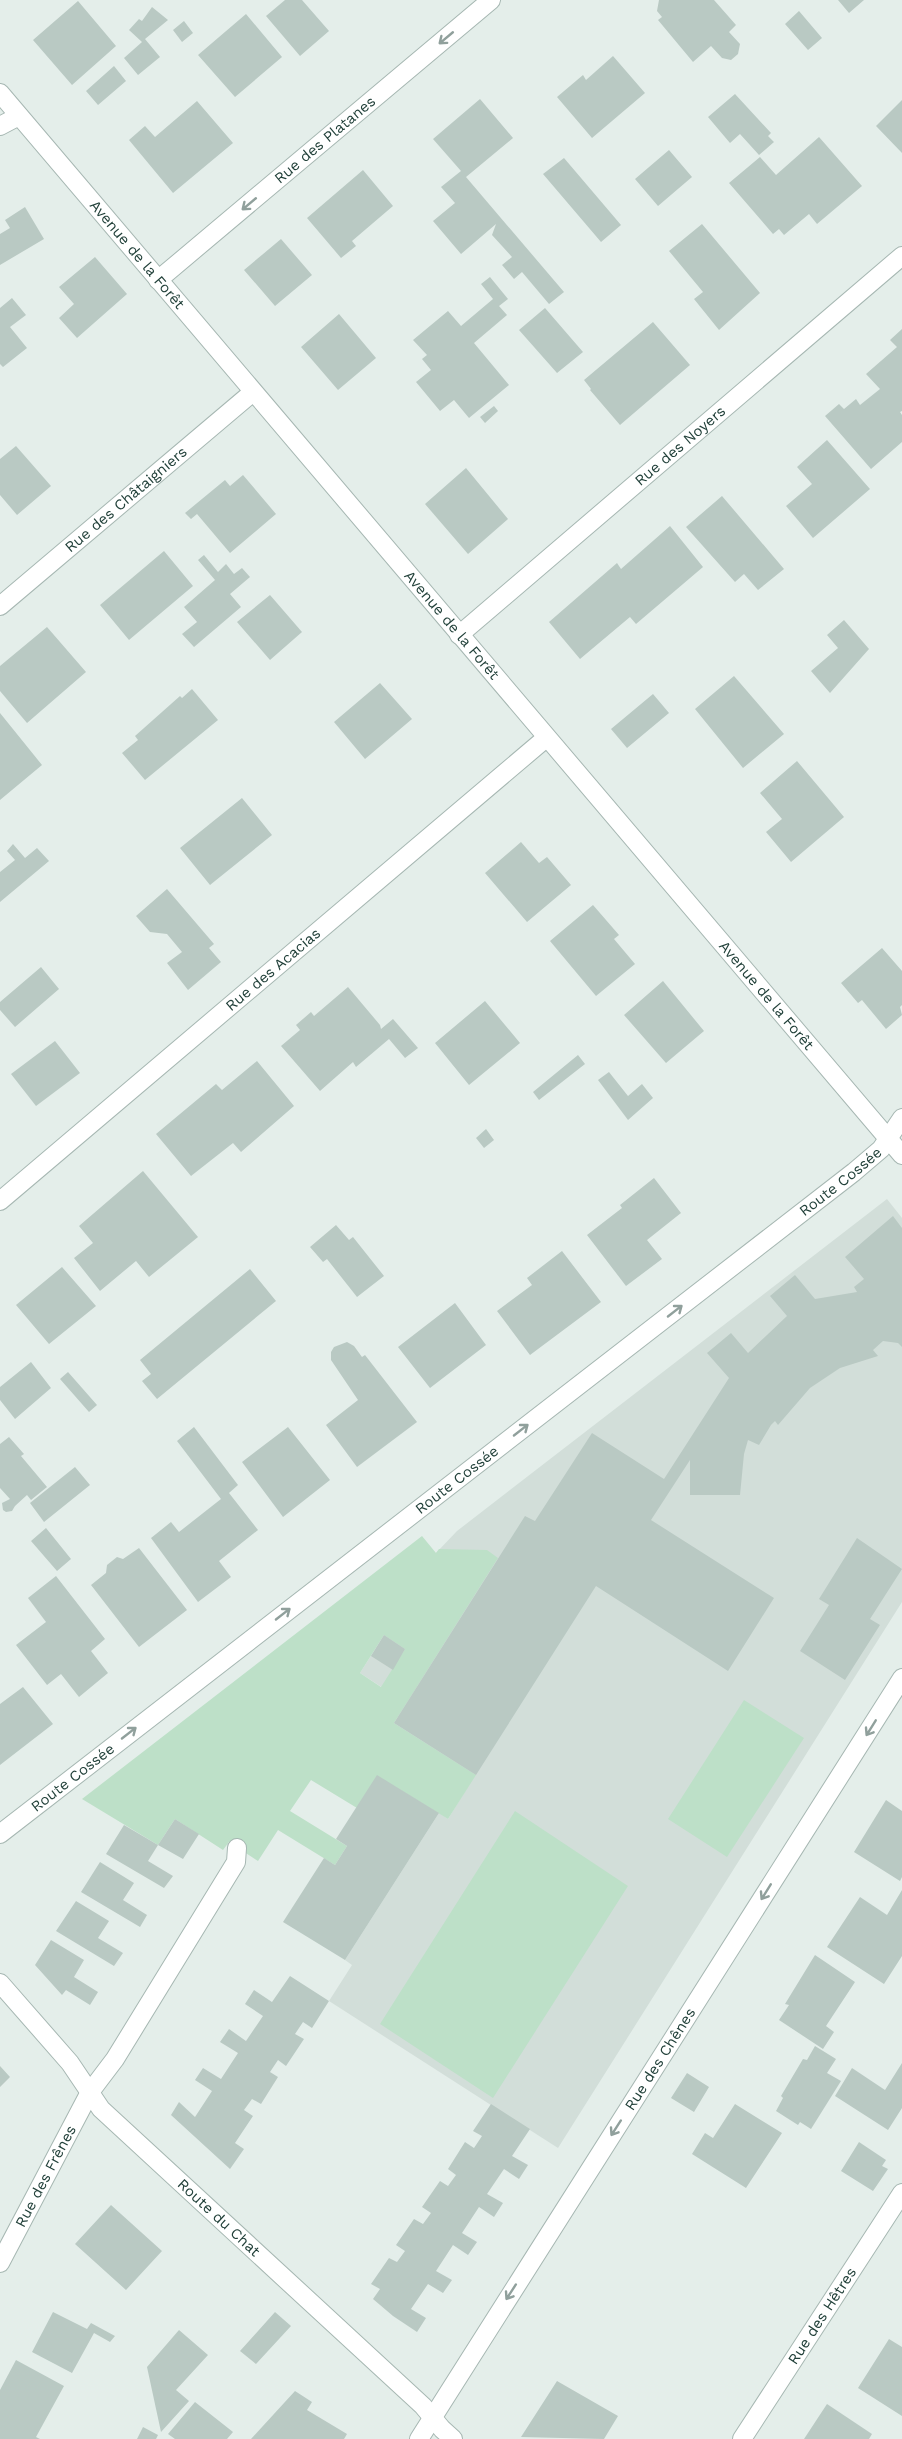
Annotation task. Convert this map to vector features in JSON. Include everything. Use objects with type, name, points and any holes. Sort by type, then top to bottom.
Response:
[{"type":"street","name":"Rue des Platanes","points":[[158,280],[491,0]]},
{"type":"street","name":"Avenue de la Forêt","points":[[0,93],[902,1155]]},
{"type":"street","points":[[0,126],[19,116]]},
{"type":"street","name":"Rue des Noyers","points":[[459,635],[902,256]]},
{"type":"street","name":"Rue des Châtaigniers","points":[[0,606],[253,392]]},
{"type":"street","name":"Rue des Acacias","points":[[0,1201],[546,738]]},
{"type":"street","name":"Route Cossée","points":[[0,1833],[854,1172],[881,1149],[902,1118]]},
{"type":"street","name":"Rue des Chênes","points":[[419,2439],[902,1678]]},
{"type":"street","name":"Rue des Frênes","points":[[0,2263],[90,2092],[115,2059],[236,1862],[237,1848]]},
{"type":"street","name":"Route du Chat","points":[[0,1983],[70,2063],[107,2115],[423,2406],[453,2439]]},
{"type":"street","name":"Rue des Hêtres","points":[[742,2439],[902,2193]]},
{"type":"shaded area","points":[[887,1199],[902,1218],[902,1602],[558,2148],[329,2001],[352,1965],[345,1960],[439,1813],[448,1819],[475,1775],[394,1723],[406,1703],[360,1673],[436,1553],[457,1531]]},
{"type":"green space","points":[[422,1536],[436,1553],[439,1549],[487,1550],[498,1558],[394,1723],[476,1775],[448,1819],[389,1783],[357,1808],[311,1780],[290,1811],[347,1846],[335,1865],[278,1830],[258,1861],[229,1842],[223,1850],[175,1819],[158,1845],[82,1799]],"holes":[[[384,1635],[405,1649],[381,1687],[360,1673]]]},
{"type":"green space","points":[[744,1700],[804,1738],[727,1857],[668,1819]]},
{"type":"green space","points":[[515,1811],[628,1886],[493,2098],[380,2024]]},
{"type":"building","points":[[285,0],[302,0],[329,31],[300,56],[266,16]]},
{"type":"building","points":[[659,0],[714,0],[736,25],[729,32],[740,44],[738,54],[731,60],[722,58],[711,46],[693,62],[658,20],[662,17],[657,11]]},
{"type":"building","points":[[838,0],[864,0],[849,13]]},
{"type":"building","points":[[78,1],[116,46],[72,85],[33,40]]},
{"type":"building","points":[[152,7],[168,20],[145,39],[160,57],[138,75],[124,58],[142,42],[129,30],[139,19],[142,21]]},
{"type":"building","points":[[799,11],[822,38],[808,50],[785,24]]},
{"type":"building","points":[[246,14],[282,57],[235,97],[198,55]]},
{"type":"building","points":[[184,21],[193,33],[182,42],[173,30]]},
{"type":"building","points":[[613,56],[645,93],[592,138],[557,97],[583,75],[586,80]]},
{"type":"building","points":[[114,66],[126,81],[98,105],[86,91]]},
{"type":"building","points":[[735,94],[771,133],[768,136],[774,142],[759,155],[740,134],[730,143],[708,117]]},
{"type":"building","points":[[480,99],[513,138],[466,177],[564,292],[549,304],[522,272],[514,279],[502,265],[512,257],[492,235],[496,224],[461,254],[433,221],[455,203],[441,187],[461,171],[433,139]]},
{"type":"building","points":[[902,100],[902,153],[876,126]]},
{"type":"building","points":[[197,101],[233,143],[173,193],[129,140],[145,126],[155,137]]},
{"type":"building","points":[[819,137],[862,186],[817,224],[809,214],[784,235],[779,229],[773,234],[729,183],[760,157],[776,175]]},
{"type":"building","points":[[669,150],[692,177],[658,206],[635,179]]},
{"type":"building","points":[[564,158],[621,225],[601,242],[543,174]]},
{"type":"building","points":[[363,170],[393,206],[352,241],[356,246],[341,258],[307,218]]},
{"type":"building","points":[[25,207],[44,239],[0,265],[0,234],[10,228],[5,220]]},
{"type":"building","points":[[702,224],[760,293],[719,330],[694,299],[703,292],[669,251]]},
{"type":"building","points":[[281,239],[312,275],[275,306],[244,270]]},
{"type":"building","points":[[95,257],[127,294],[77,338],[59,318],[74,304],[59,287]]},
{"type":"building","points":[[490,277],[508,299],[499,306],[507,315],[474,343],[509,385],[469,418],[454,400],[440,411],[416,382],[431,370],[422,359],[427,355],[413,340],[448,311],[461,326],[493,299],[481,284]]},
{"type":"building","points":[[12,298],[26,315],[10,327],[27,348],[3,367],[0,364],[0,308]]},
{"type":"building","points":[[545,308],[583,352],[557,373],[519,330]]},
{"type":"building","points":[[339,314],[376,358],[338,390],[301,347]]},
{"type":"building","points":[[653,322],[690,365],[620,425],[584,380]]},
{"type":"building","points":[[902,329],[902,411],[900,412],[902,442],[871,469],[825,416],[839,404],[844,409],[856,399],[860,405],[880,389],[866,374],[897,347],[890,340]]},
{"type":"building","points":[[494,406],[498,411],[485,423],[480,417]]},
{"type":"building","points":[[827,440],[870,489],[813,538],[786,506],[812,484],[797,467]]},
{"type":"building","points":[[16,446],[51,486],[17,515],[0,495],[0,459]]},
{"type":"building","points":[[466,468],[508,519],[468,554],[425,504]]},
{"type":"building","points":[[243,475],[276,514],[230,553],[197,514],[191,519],[185,513],[225,480],[230,486]]},
{"type":"building","points":[[722,496],[784,569],[758,590],[744,574],[735,582],[686,527]]},
{"type":"building","points":[[670,526],[703,567],[636,624],[630,617],[580,659],[549,622],[617,563],[621,569]]},
{"type":"building","points":[[164,551],[193,586],[129,640],[100,605]]},
{"type":"building","points":[[204,555],[218,572],[226,564],[234,574],[242,568],[250,577],[230,594],[241,607],[194,647],[182,634],[197,622],[184,607],[215,580],[198,560]]},
{"type":"building","points":[[270,595],[302,632],[270,660],[237,622]]},
{"type":"building","points":[[844,620],[869,649],[830,693],[811,671],[838,648],[827,635]]},
{"type":"building","points":[[47,627],[86,672],[27,723],[0,691],[0,666]]},
{"type":"building","points":[[734,676],[784,734],[743,768],[695,709]]},
{"type":"building","points":[[380,683],[412,719],[365,759],[334,722]]},
{"type":"building","points":[[192,689],[218,720],[145,780],[122,753],[138,740],[135,736],[180,696],[182,698]]},
{"type":"building","points":[[653,694],[669,713],[627,748],[611,729]]},
{"type":"building","points":[[0,713],[42,765],[0,800]]},
{"type":"building","points":[[797,761],[844,817],[791,862],[766,832],[782,819],[760,793]]},
{"type":"building","points":[[242,798],[272,835],[210,885],[180,848]]},
{"type":"building","points":[[521,842],[539,863],[547,857],[571,885],[527,922],[485,873]]},
{"type":"building","points":[[13,844],[25,858],[37,848],[49,861],[0,902],[0,872],[15,860],[7,851]]},
{"type":"building","points":[[167,889],[214,944],[209,948],[221,962],[188,990],[167,963],[182,952],[167,934],[150,932],[136,916]]},
{"type":"building","points":[[593,905],[619,935],[614,939],[635,964],[596,996],[550,941]]},
{"type":"building","points":[[882,948],[902,971],[902,1005],[900,1007],[902,1015],[886,1029],[862,1000],[858,1003],[841,983]]},
{"type":"building","points":[[41,967],[59,989],[15,1027],[0,1010],[0,1002]]},
{"type":"building","points":[[663,981],[704,1031],[666,1063],[624,1015]]},
{"type":"building","points":[[348,987],[381,1029],[393,1019],[418,1048],[405,1058],[389,1039],[356,1067],[353,1062],[320,1091],[281,1046],[300,1030],[296,1025],[311,1012],[314,1016]]},
{"type":"building","points":[[485,1001],[520,1043],[469,1085],[435,1043]]},
{"type":"building","points":[[55,1041],[80,1073],[36,1106],[11,1074]]},
{"type":"building","points":[[578,1055],[585,1064],[539,1100],[533,1092]]},
{"type":"building","points":[[257,1061],[294,1106],[241,1152],[233,1143],[191,1176],[156,1134],[216,1084],[222,1090]]},
{"type":"building","points":[[609,1072],[628,1096],[642,1084],[653,1098],[628,1120],[598,1080]]},
{"type":"building","points":[[486,1129],[494,1140],[484,1148],[476,1138]]},
{"type":"building","points":[[143,1171],[198,1237],[149,1277],[136,1261],[100,1291],[74,1258],[93,1243],[79,1226]]},
{"type":"building","points":[[654,1178],[681,1213],[647,1240],[662,1259],[626,1286],[587,1235],[622,1208],[620,1205]]},
{"type":"building","points":[[893,1216],[902,1228],[902,1347],[898,1343],[883,1341],[873,1350],[878,1356],[840,1368],[810,1388],[778,1425],[775,1421],[771,1425],[759,1445],[748,1440],[744,1454],[740,1495],[690,1495],[690,1460],[651,1520],[774,1598],[728,1671],[596,1586],[476,1775],[394,1723],[525,1516],[535,1521],[592,1433],[664,1479],[729,1378],[707,1353],[731,1333],[748,1353],[787,1316],[770,1296],[795,1275],[815,1299],[857,1292],[854,1287],[864,1279],[845,1257]]},
{"type":"building","points":[[336,1225],[349,1240],[353,1237],[384,1276],[357,1297],[327,1259],[323,1262],[310,1247]]},
{"type":"building","points":[[562,1251],[601,1302],[530,1355],[497,1311],[532,1285],[527,1278]]},
{"type":"building","points":[[62,1267],[96,1306],[49,1344],[16,1305]]},
{"type":"building","points":[[250,1269],[276,1301],[157,1399],[142,1381],[151,1374],[140,1360]]},
{"type":"building","points":[[455,1303],[486,1345],[430,1388],[398,1347]]},
{"type":"building","points":[[347,1342],[354,1346],[362,1357],[365,1355],[417,1422],[357,1467],[326,1425],[358,1400],[331,1360],[334,1347]]},
{"type":"building","points":[[31,1362],[51,1388],[15,1419],[0,1400],[0,1387]]},
{"type":"building","points":[[68,1372],[97,1405],[89,1412],[60,1379]]},
{"type":"building","points":[[194,1427],[238,1485],[229,1493],[258,1530],[219,1561],[231,1577],[198,1602],[151,1538],[171,1522],[179,1532],[221,1499],[177,1441]]},
{"type":"building","points":[[288,1427],[330,1480],[283,1517],[242,1462]]},
{"type":"building","points":[[9,1437],[24,1454],[21,1456],[47,1487],[31,1500],[27,1495],[12,1511],[6,1512],[3,1510],[2,1503],[10,1499],[0,1488],[0,1444]]},
{"type":"building","points":[[75,1467],[90,1485],[44,1522],[30,1503]]},
{"type":"building","points":[[46,1528],[71,1559],[57,1571],[31,1541]]},
{"type":"building","points":[[857,1538],[902,1569],[870,1619],[880,1625],[845,1680],[800,1651],[829,1605],[819,1599]]},
{"type":"building","points":[[139,1548],[187,1610],[139,1647],[91,1585],[106,1573],[107,1565],[117,1557],[123,1559]]},
{"type":"building","points":[[56,1576],[105,1639],[91,1651],[108,1673],[79,1697],[61,1674],[47,1685],[16,1645],[46,1622],[28,1598]]},
{"type":"building","points":[[384,1635],[405,1649],[393,1670],[371,1656]]},
{"type":"building","points":[[23,1687],[53,1724],[0,1765],[0,1704]]},
{"type":"building","points":[[377,1775],[439,1813],[345,1960],[283,1922],[324,1858],[335,1865],[347,1846],[336,1839]]},
{"type":"building","points":[[886,1800],[902,1811],[902,1877],[900,1881],[854,1852]]},
{"type":"building","points":[[175,1819],[199,1834],[183,1859],[158,1845]]},
{"type":"building","points":[[124,1825],[158,1845],[148,1861],[173,1876],[164,1888],[106,1854]]},
{"type":"building","points":[[100,1862],[134,1883],[123,1900],[147,1915],[140,1927],[81,1892]]},
{"type":"building","points":[[902,1890],[902,1956],[884,1984],[827,1947],[860,1897],[887,1915]]},
{"type":"building","points":[[76,1901],[109,1921],[98,1938],[123,1953],[114,1966],[56,1931]]},
{"type":"building","points":[[51,1940],[84,1960],[74,1977],[98,1992],[90,2005],[66,1990],[62,1995],[35,1965]]},
{"type":"building","points":[[815,1955],[855,1982],[826,2026],[834,2032],[823,2049],[779,2020],[789,2005],[785,2004]]},
{"type":"building","points":[[290,1976],[329,2001],[312,2028],[303,2022],[295,2034],[304,2039],[286,2066],[278,2060],[270,2072],[278,2077],[261,2104],[252,2099],[244,2110],[253,2116],[235,2143],[244,2149],[230,2169],[171,2115],[179,2102],[195,2117],[212,2091],[195,2080],[203,2068],[221,2079],[238,2053],[220,2042],[229,2029],[246,2041],[263,2016],[245,2004],[254,1990],[272,2002]]},
{"type":"building","points":[[815,2046],[836,2059],[827,2073],[841,2081],[811,2129],[800,2122],[798,2125],[776,2111],[783,2098],[781,2096],[803,2059],[807,2060]]},
{"type":"building","points":[[902,2063],[902,2108],[888,2130],[835,2096],[852,2068],[885,2090]]},
{"type":"building","points":[[0,2066],[10,2077],[0,2087]]},
{"type":"building","points":[[687,2073],[709,2087],[694,2112],[671,2098]]},
{"type":"building","points":[[491,2104],[530,2129],[512,2156],[528,2165],[519,2179],[504,2169],[487,2194],[503,2203],[494,2217],[479,2207],[462,2233],[477,2242],[468,2255],[453,2245],[436,2271],[452,2280],[443,2293],[428,2284],[411,2309],[426,2318],[417,2332],[373,2299],[380,2289],[371,2284],[389,2258],[397,2262],[405,2251],[396,2245],[414,2219],[423,2224],[431,2213],[422,2207],[440,2181],[448,2186],[456,2175],[448,2169],[465,2142],[474,2148],[482,2136],[473,2131]]},
{"type":"building","points":[[735,2104],[782,2133],[746,2188],[692,2154],[705,2133],[713,2138]]},
{"type":"building","points":[[859,2142],[886,2160],[882,2166],[888,2169],[873,2191],[841,2171]]},
{"type":"building","points":[[111,2205],[162,2251],[126,2290],[75,2244]]},
{"type":"building","points":[[53,2312],[87,2329],[91,2323],[115,2336],[110,2342],[94,2333],[72,2373],[32,2352]]},
{"type":"building","points":[[275,2312],[291,2326],[256,2364],[240,2351]]},
{"type":"building","points":[[179,2330],[208,2355],[176,2390],[189,2401],[161,2432],[147,2367]]},
{"type":"building","points":[[889,2339],[902,2347],[902,2416],[858,2388]]},
{"type":"building","points":[[16,2360],[64,2386],[36,2437],[40,2439],[0,2439],[0,2390]]},
{"type":"building","points":[[557,2381],[618,2416],[604,2439],[521,2437]]},
{"type":"building","points":[[295,2391],[312,2402],[307,2410],[347,2434],[344,2439],[251,2439]]},
{"type":"building","points":[[195,2402],[233,2432],[227,2439],[175,2439],[168,2434]]},
{"type":"building","points":[[827,2404],[872,2434],[869,2439],[804,2439]]},
{"type":"building","points":[[143,2427],[158,2435],[156,2439],[137,2439]]}]
